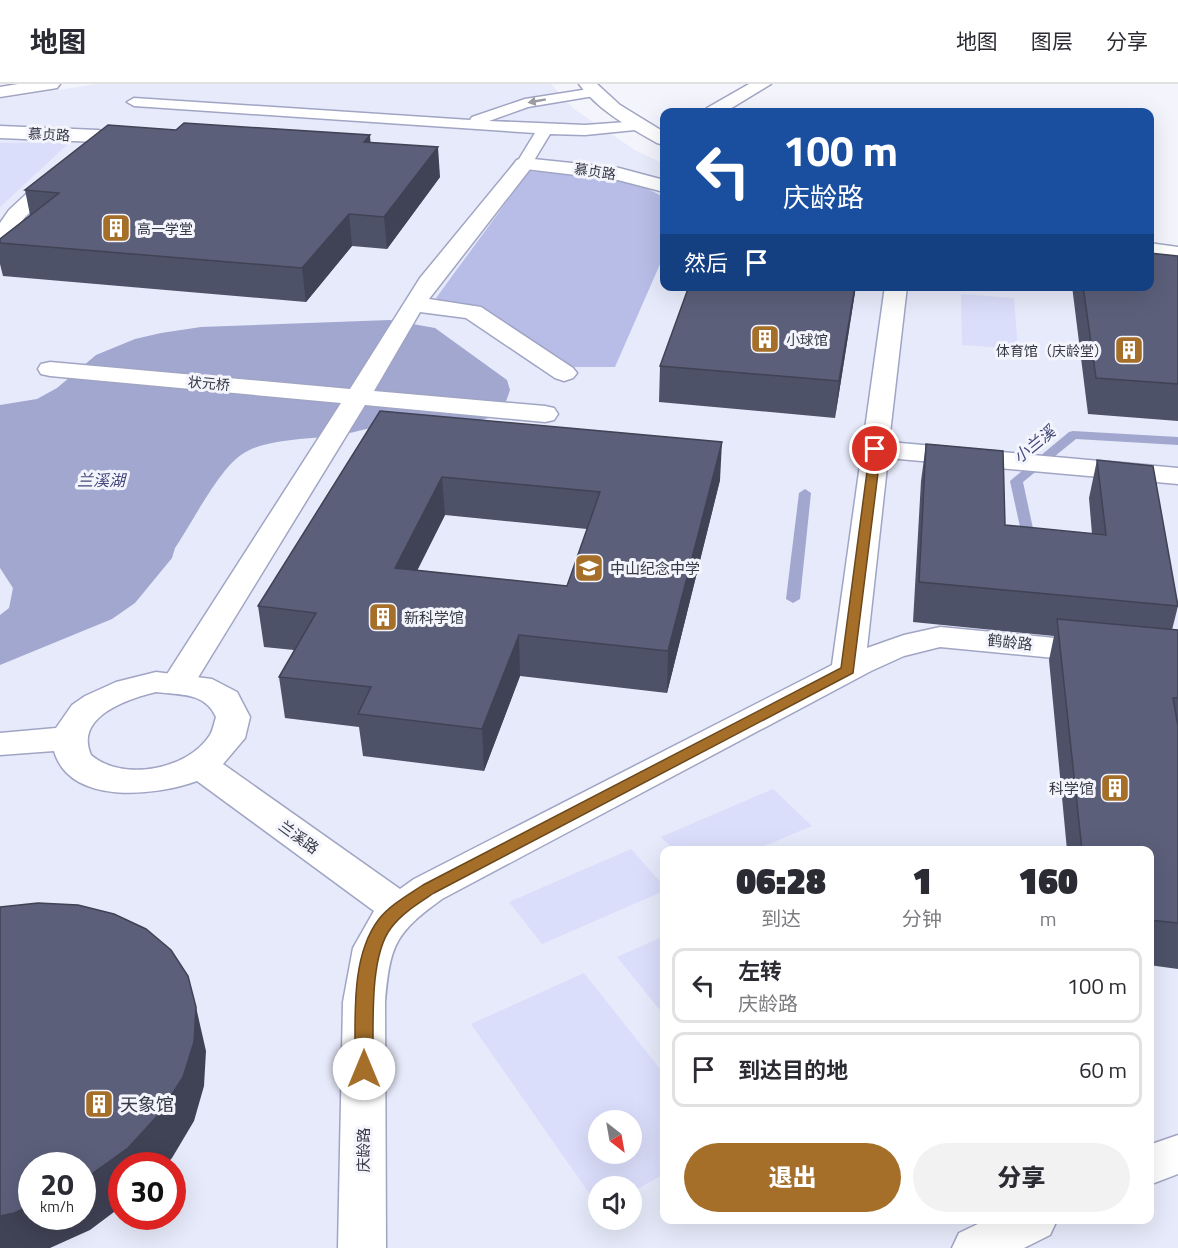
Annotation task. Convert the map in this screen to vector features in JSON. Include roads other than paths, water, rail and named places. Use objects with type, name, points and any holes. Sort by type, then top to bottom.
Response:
[{"type":"street","points":[[0,92],[51,84]]},
{"type":"street","points":[[720,108],[762,84]]},
{"type":"street","points":[[591,88],[606,104],[660,137]]},
{"type":"street","name":"慕贞路","points":[[0,132],[99,136],[16,214],[0,239]]},
{"type":"street","points":[[179,682],[323,455],[428,283],[524,164]]},
{"type":"street","name":"慕贞路","points":[[524,164],[601,171],[660,185]]},
{"type":"street","points":[[1154,251],[1178,254]]},
{"type":"street","points":[[848,670],[895,291]]},
{"type":"street","points":[[410,311],[473,312],[564,373]]},
{"type":"street","name":"状元桥","points":[[55,369],[545,414]]},
{"type":"street","points":[[875,449],[1178,476]]},
{"type":"street","name":"鹤龄路","points":[[848,670],[886,650],[912,641],[940,637],[1178,660]]},
{"type":"street","name":"庆龄路","points":[[362,1248],[364,1002],[367,969],[375,941],[385,924],[399,909],[439,884],[848,670]]},
{"type":"street","points":[[156,682],[179,682],[201,686],[218,694],[230,706],[234,720],[230,736],[219,752],[200,765],[177,776],[150,782],[123,782],[100,777],[82,767],[72,754],[70,738],[76,723],[83,715],[108,696],[131,687],[156,682]]},
{"type":"street","points":[[0,744],[70,738]]},
{"type":"street","name":"兰溪路","points":[[200,765],[399,909]]},
{"type":"street","points":[[1154,1163],[1178,1154]]},
{"type":"street","points":[[976,1248],[1025,1224]]},
{"type":"lane","points":[[462,123],[492,116],[525,103],[591,88]]},
{"type":"lane","points":[[134,102],[545,129],[585,130],[640,126]]},
{"type":"lane","points":[[524,164],[545,129]]},
{"type":"water","name":"兰溪湖","points":[[390,320],[435,328],[507,380],[510,390],[502,413],[468,422],[391,424],[332,436],[277,442],[251,449],[241,455],[223,473],[175,548],[172,558],[135,603],[112,619],[0,665],[0,615],[9,608],[13,588],[0,568],[0,405],[37,399],[57,388],[96,355],[135,339],[161,333],[201,327]]},
{"type":"waterway","name":"小兰溪","points":[[1030,547],[1016,481],[1073,435],[1178,441]]},
{"type":"waterway","points":[[793,599],[805,493]]},
{"type":"place","name":"高一学堂","points":[[116,228]]},
{"type":"place","name":"小球馆","points":[[765,339]]},
{"type":"place","name":"体育馆（庆龄堂）","points":[[1129,350]]},
{"type":"place","name":"中山纪念中学","points":[[589,568]]},
{"type":"place","name":"新科学馆","points":[[383,617]]},
{"type":"place","name":"科学馆","points":[[1115,788]]},
{"type":"place","name":"天象馆","points":[[99,1104]]}]
